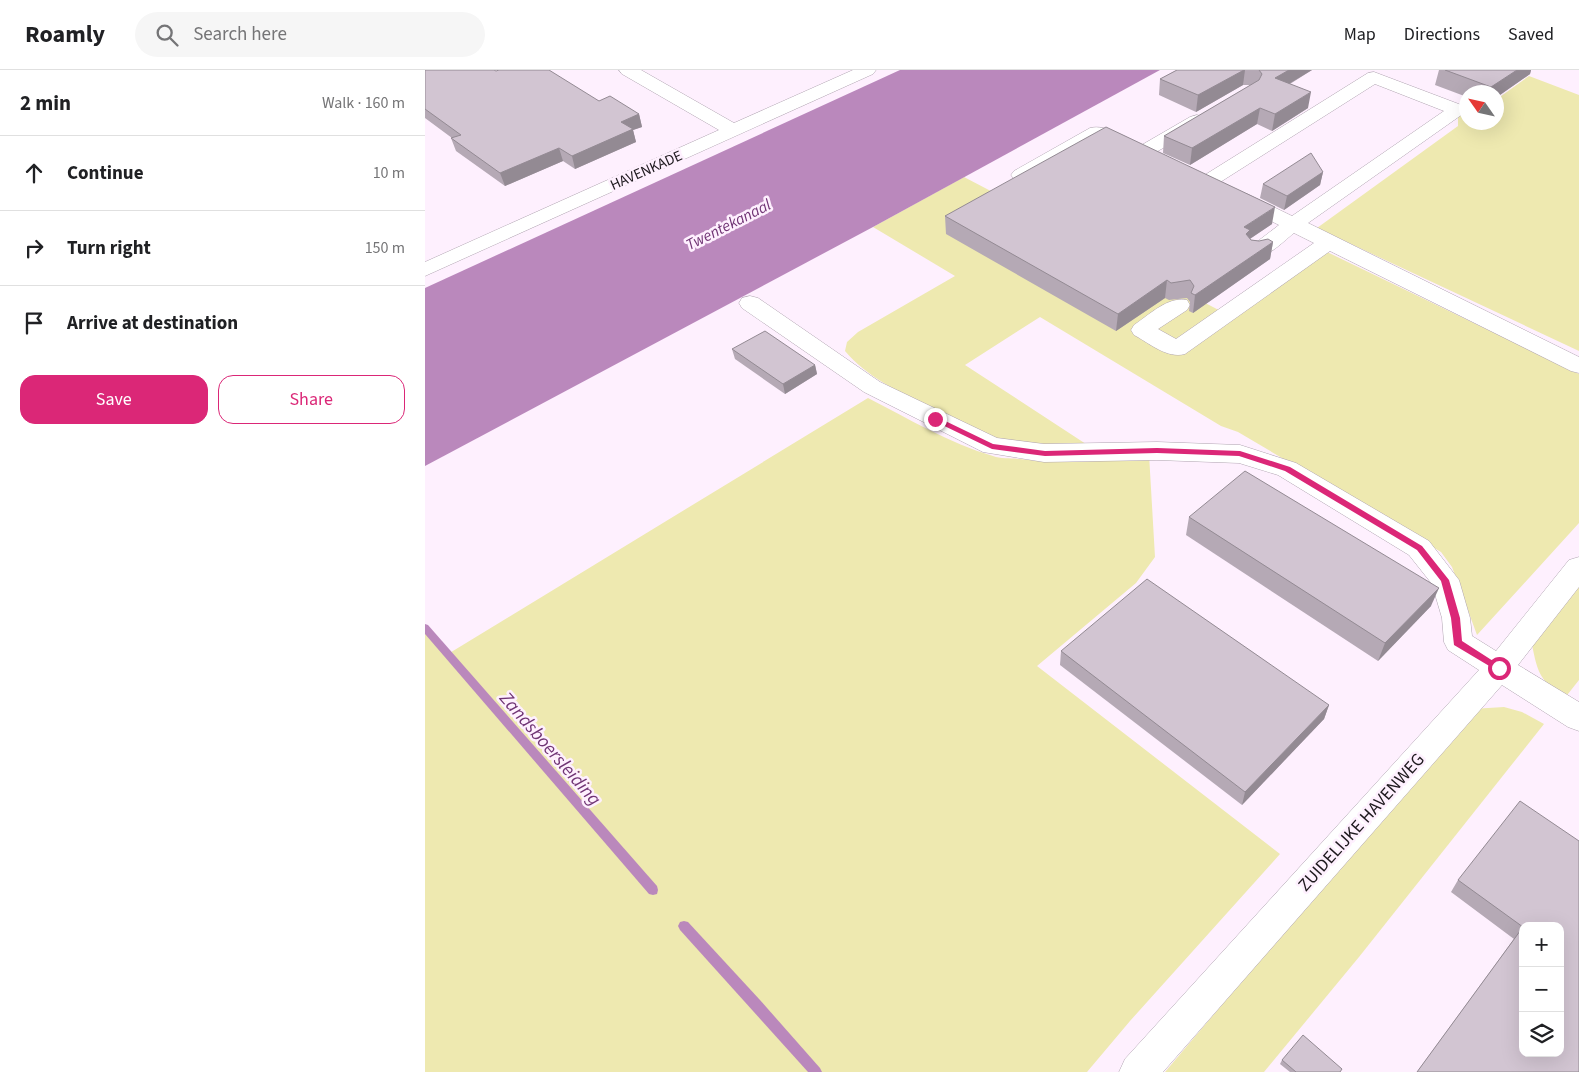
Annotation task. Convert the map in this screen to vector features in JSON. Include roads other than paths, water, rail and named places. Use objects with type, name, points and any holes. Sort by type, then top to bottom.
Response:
[{"type":"street","points":[[628,70],[733,130]]},
{"type":"street","name":"HAVENKADE","points":[[425,270],[867,70]]},
{"type":"street","points":[[1256,252],[1292,225],[1458,110],[1368,74],[1199,178],[1292,225],[1579,366]]},
{"type":"street","points":[[1142,152],[1208,114]]},
{"type":"street","points":[[1007,182],[1097,132],[1166,163]]},
{"type":"street","points":[[1179,306],[1142,330],[1177,349],[1328,242]]},
{"type":"street","points":[[750,303],[872,386],[992,446],[1045,453],[1157,451],[1240,454],[1287,469],[1419,548],[1445,580],[1456,618],[1457,642],[1579,718]]},
{"type":"street","name":"ZUIDELIJKE HAVENWEG","points":[[1138,1072],[1499,668],[1579,567]]},
{"type":"water","name":"Twentekanaal","points":[[900,70],[1160,70],[873,227],[425,466],[425,288]]},
{"type":"waterway","name":"Zandsboersleiding","points":[[425,628],[653,890]]},
{"type":"waterway","name":"Zandsboersleiding","points":[[684,926],[816,1072]]}]
